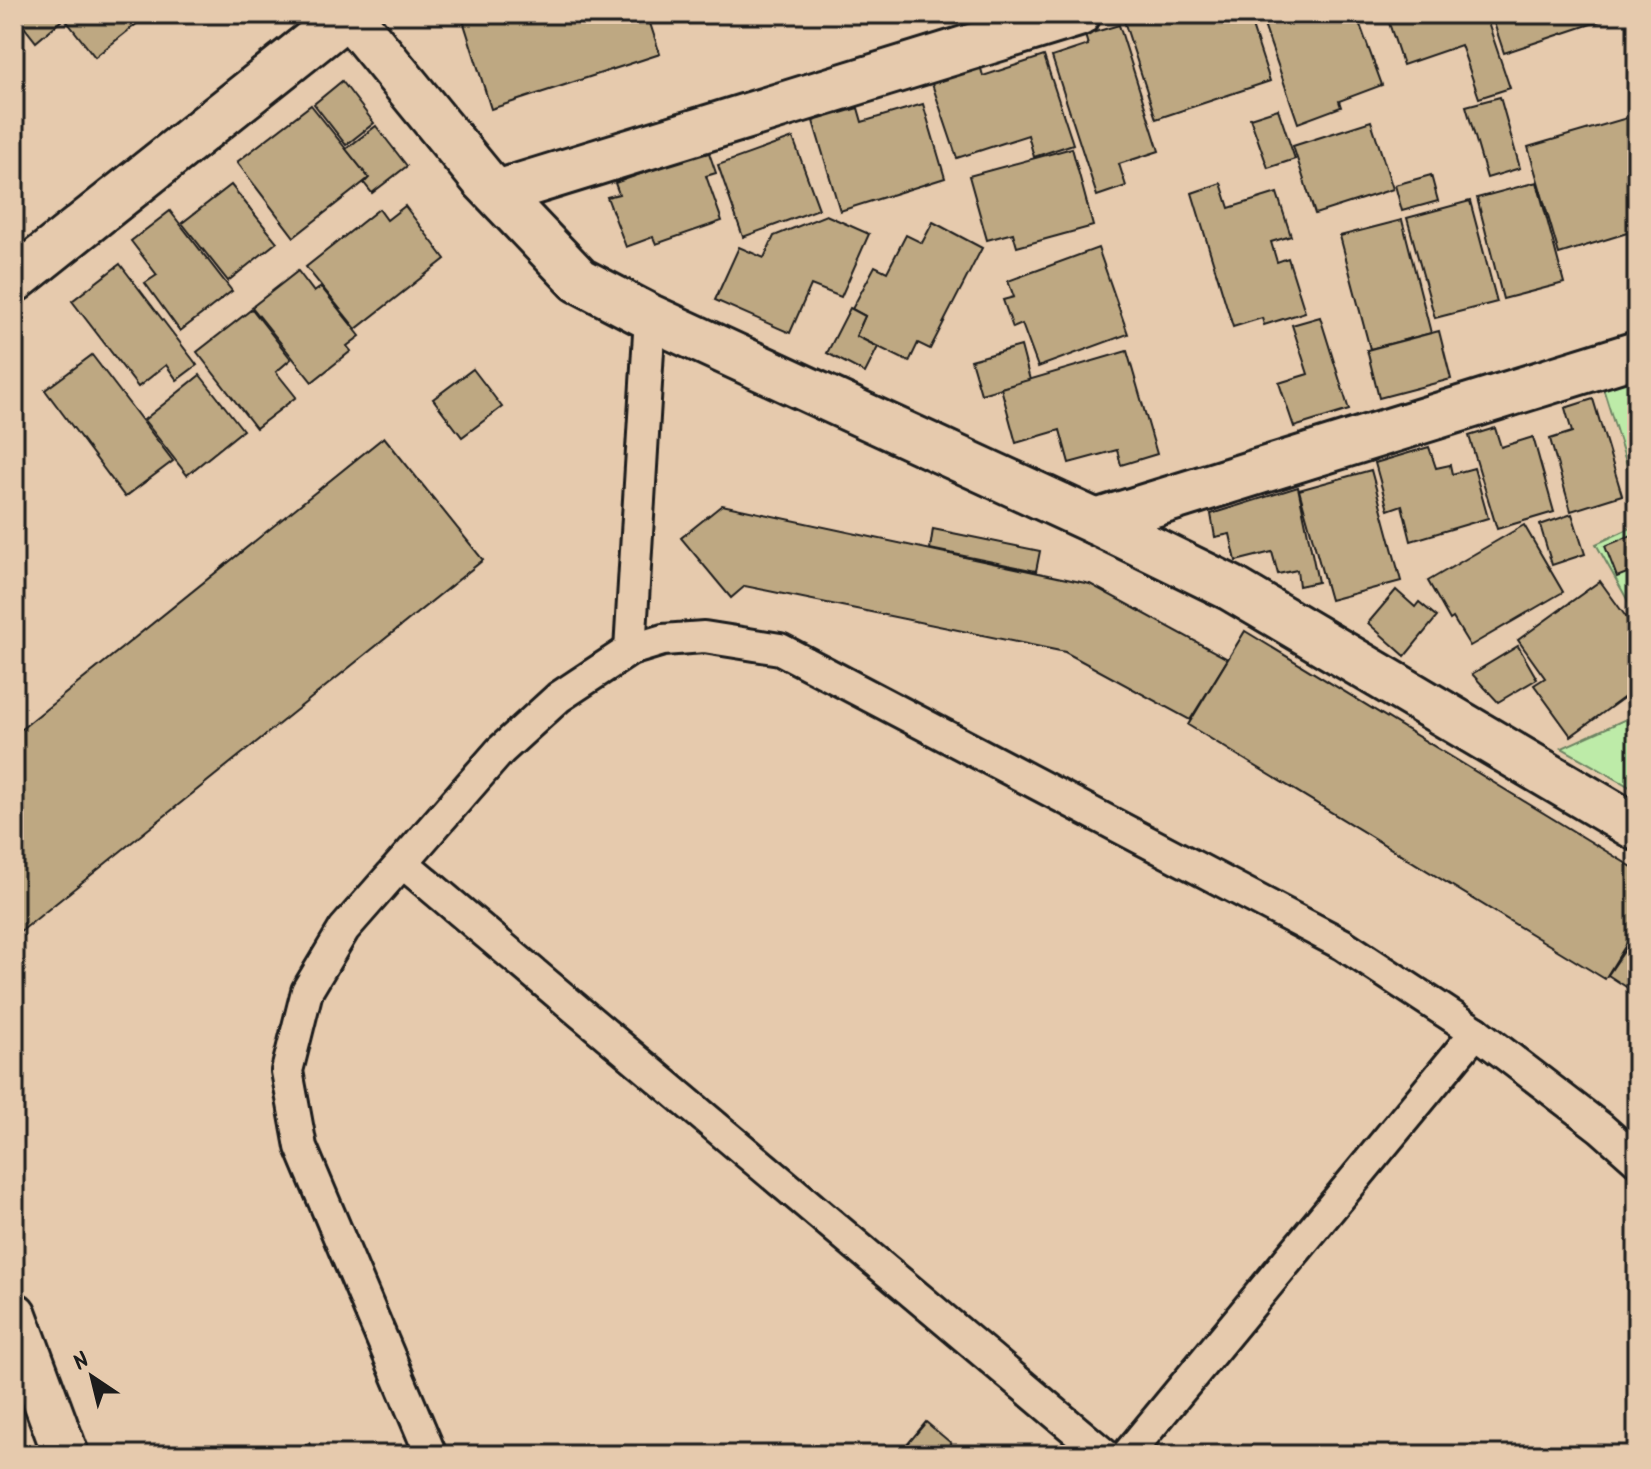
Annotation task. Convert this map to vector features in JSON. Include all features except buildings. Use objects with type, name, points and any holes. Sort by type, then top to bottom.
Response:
[{"type":"street","points":[[14,280],[348,14],[497,193],[579,280],[650,317],[1096,522],[1231,588],[1637,828]]},
{"type":"street","points":[[497,193],[1078,14]]},
{"type":"street","points":[[1096,522],[1637,354]]},
{"type":"street","points":[[14,1315],[23,1369],[66,1455]]},
{"type":"lane","points":[[630,650],[650,317]]},
{"type":"lane","points":[[431,1455],[301,1147],[287,1071],[307,991],[344,929],[500,751],[559,697],[630,650],[663,640],[704,637],[780,649],[1342,944],[1476,1032],[1601,1128],[1637,1160]]},
{"type":"lane","points":[[403,863],[1105,1455]]},
{"type":"lane","points":[[1127,1455],[1476,1032]]},
{"type":"green space","points":[[1637,378],[1637,497],[1603,388]]},
{"type":"green space","points":[[1637,525],[1637,617],[1596,544]]},
{"type":"green space","points":[[1637,714],[1637,791],[1562,748]]}]
